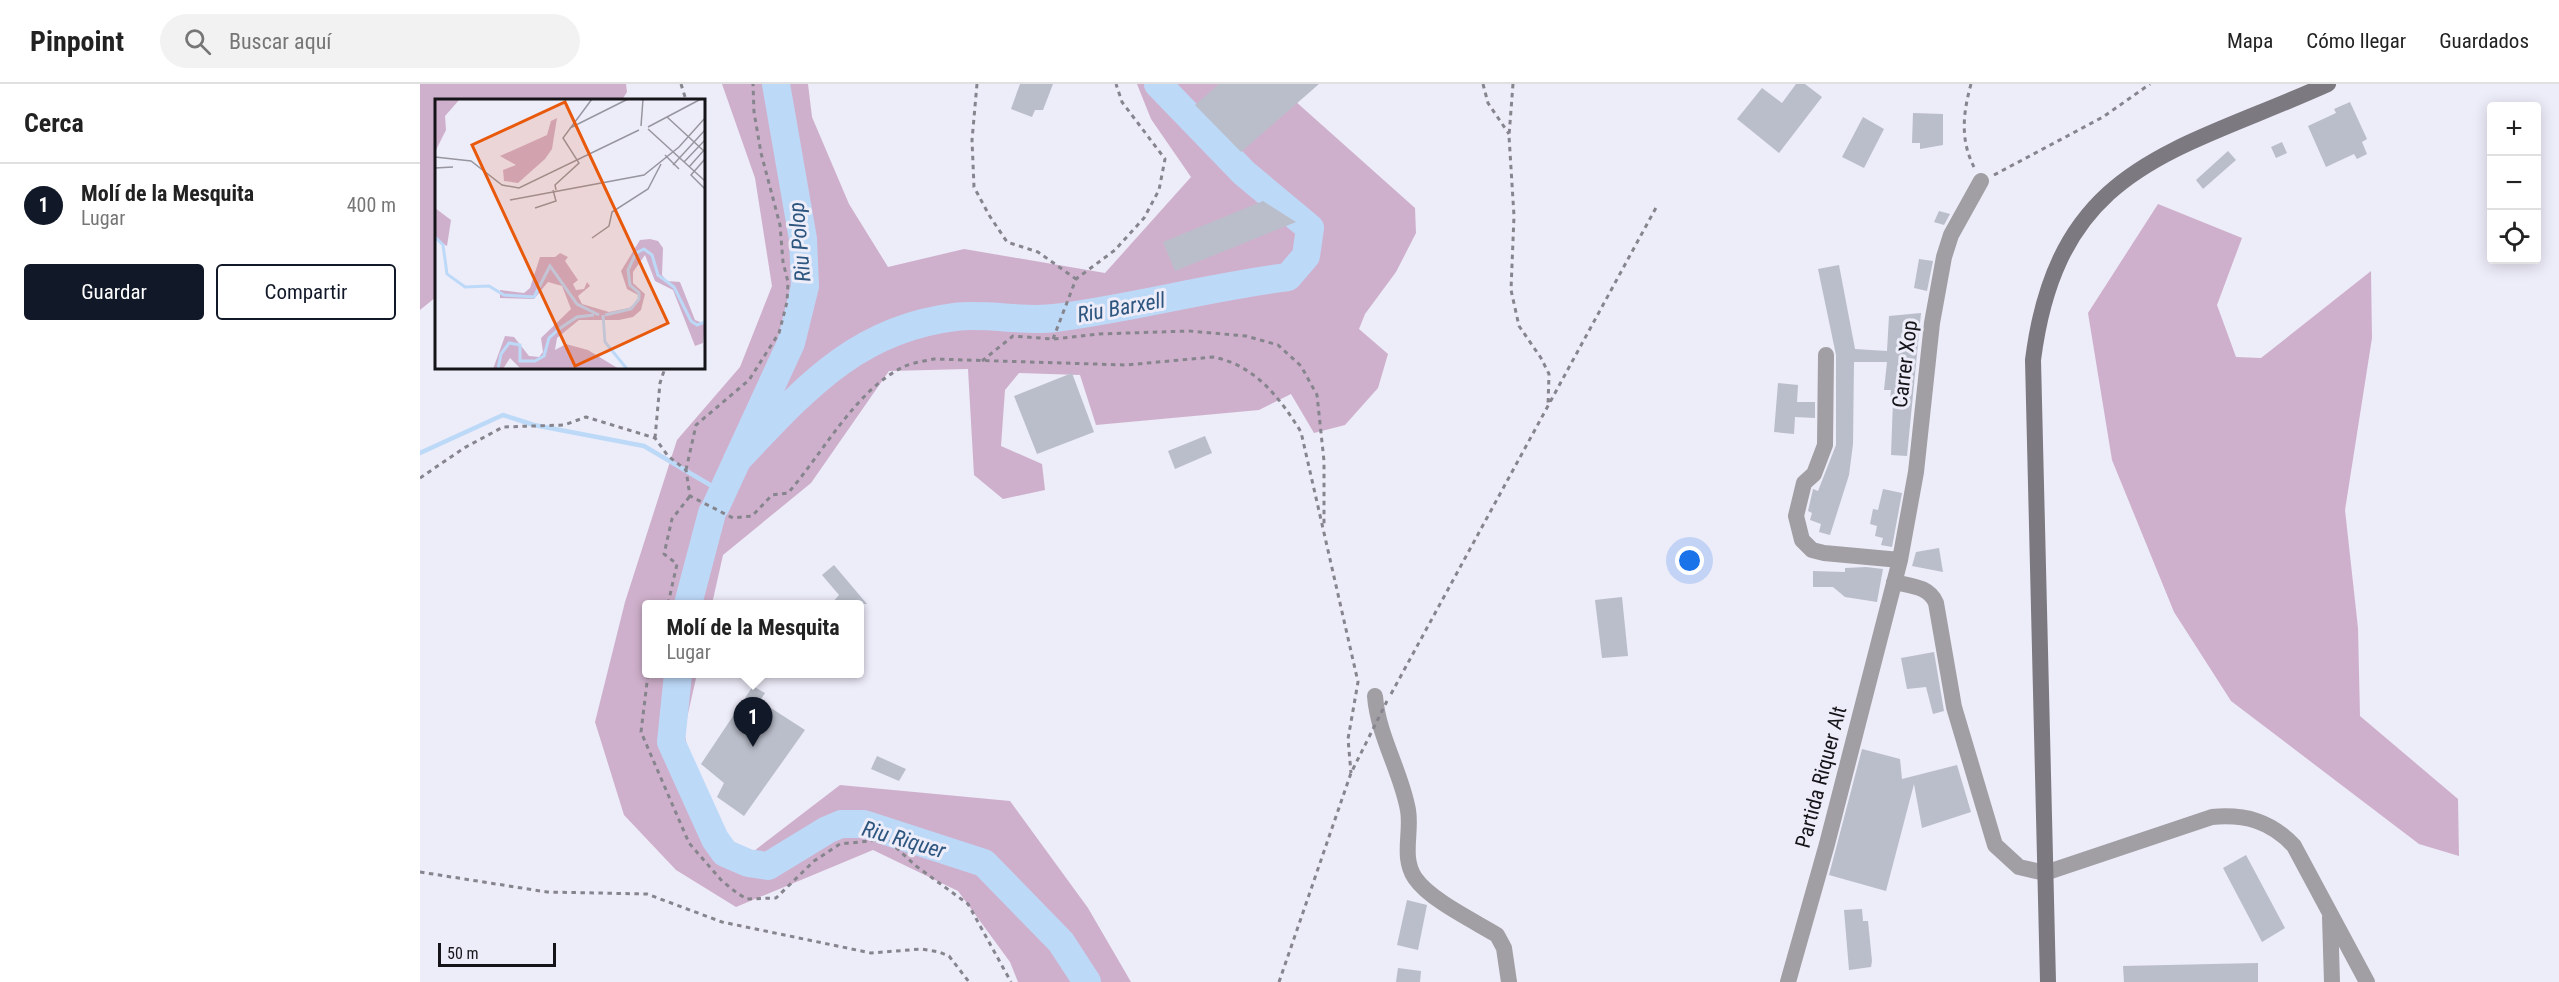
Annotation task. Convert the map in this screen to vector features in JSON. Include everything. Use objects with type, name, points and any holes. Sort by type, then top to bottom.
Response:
[{"type":"main road","points":[[2048,982],[2033,360],[2043,300],[2072,236],[2107,195],[2128,176],[2185,142],[2328,84]]},
{"type":"street","name":"Carrer Xop","points":[[1900,560],[1916,472],[1932,323],[1944,257],[1951,235],[1981,182]]},
{"type":"street","points":[[1826,355],[1825,445],[1814,474],[1804,483],[1796,516],[1802,540],[1812,550],[1824,554],[1900,560]]},
{"type":"street","name":"Partida Riquer Alt","points":[[1788,982],[1827,844],[1900,560]]},
{"type":"street","points":[[1894,582],[1923,589],[1933,596],[1954,707],[1995,845],[2019,867],[2045,873],[2198,820],[2240,816],[2268,824],[2282,832],[2294,846],[2367,982]]},
{"type":"street","points":[[1381,699],[1384,736],[1408,811],[1407,851],[1411,872],[1422,887],[1497,935],[1504,948],[1509,982]]},
{"type":"street","points":[[2330,914],[2332,982]]},
{"type":"path","points":[[681,84],[686,99]]},
{"type":"path","points":[[669,600],[677,564],[664,554],[672,519],[690,496],[686,470],[696,425],[749,380],[779,333],[787,302],[788,282],[783,262],[780,225],[761,153],[754,112],[753,84]]},
{"type":"path","points":[[976,84],[972,140],[974,187],[1007,242],[1038,252],[1076,279]]},
{"type":"path","points":[[1053,339],[1076,279],[1115,250],[1144,218],[1160,190],[1165,159],[1122,102],[1116,84]]},
{"type":"path","points":[[1483,84],[1488,103],[1504,124],[1509,136]]},
{"type":"path","points":[[1513,84],[1509,136],[1514,225],[1511,290],[1519,326],[1549,374],[1548,407]]},
{"type":"path","points":[[1971,84],[1963,128],[1966,153],[1981,182],[2103,117],[2150,84]]},
{"type":"path","points":[[1279,982],[1351,773],[1369,736],[1381,699],[1548,407],[1658,204]]},
{"type":"path","points":[[982,361],[1013,336],[1053,339],[1099,334],[1189,331],[1246,336],[1278,345],[1301,366],[1317,395],[1324,461],[1324,531]]},
{"type":"path","points":[[690,496],[733,518],[752,516],[772,495],[788,493],[863,397],[882,381],[907,366],[934,359],[1126,365],[1213,357],[1239,364],[1256,374],[1301,432],[1358,682],[1348,740],[1351,773]]},
{"type":"path","points":[[655,438],[660,383],[665,369]]},
{"type":"path","points":[[420,478],[464,448],[503,427],[564,425],[586,417],[655,438],[668,456],[686,470]]},
{"type":"path","points":[[647,678],[640,732],[689,843],[722,881],[747,899],[776,898],[814,861],[840,844],[879,840],[890,842],[916,866],[968,904],[1011,982]]},
{"type":"path","points":[[420,872],[548,892],[647,894],[722,921],[871,953],[921,949],[939,952],[949,956],[969,982]]},
{"type":"shaded area","points":[[420,84],[626,84],[627,92],[623,99],[435,99],[435,298],[420,310]]},
{"type":"shaded area","points":[[722,84],[808,84],[812,117],[849,204],[888,267],[964,249],[1105,273],[1191,177],[1151,119],[1137,84],[1276,84],[1415,208],[1416,233],[1396,272],[1365,314],[1359,329],[1388,354],[1378,388],[1345,425],[1314,433],[1291,394],[1259,410],[1096,425],[1080,375],[1019,373],[1005,390],[1001,446],[1042,464],[1045,490],[1003,499],[974,475],[968,369],[889,371],[811,483],[723,555],[713,600],[642,600],[642,678],[696,678],[684,731],[704,829],[754,851],[840,785],[1010,801],[1088,908],[1131,982],[1018,982],[1010,962],[958,891],[873,850],[736,907],[676,870],[624,815],[595,722],[625,602],[677,440],[740,367],[772,286],[755,178]]},
{"type":"shaded area","points":[[2158,204],[2242,238],[2217,305],[2236,357],[2261,358],[2371,271],[2372,338],[2345,510],[2358,628],[2360,716],[2458,799],[2459,856],[2419,844],[2231,701],[2174,612],[2112,460],[2088,313]]},
{"type":"building","points":[[1020,84],[1053,84],[1043,110],[1035,110],[1032,117],[1011,109]]},
{"type":"building","points":[[1219,84],[1319,84],[1241,152],[1195,105]]},
{"type":"building","points":[[1796,84],[1805,84],[1822,97],[1779,153],[1737,119],[1762,88],[1782,103]]},
{"type":"building","points":[[2350,102],[2367,139],[2362,142],[2367,154],[2357,159],[2354,154],[2326,167],[2308,126],[2336,113],[2334,109]]},
{"type":"building","points":[[1913,113],[1943,114],[1943,145],[1920,149],[1920,143],[1912,143]]},
{"type":"building","points":[[1863,117],[1884,129],[1864,168],[1842,157]]},
{"type":"building","points":[[2282,142],[2287,153],[2276,158],[2271,147]]},
{"type":"building","points":[[2228,151],[2236,160],[2203,189],[2196,180]]},
{"type":"building","points":[[1263,201],[1296,222],[1175,271],[1163,242]]},
{"type":"building","points":[[1939,211],[1950,214],[1944,225],[1934,222]]},
{"type":"building","points":[[1919,259],[1933,261],[1927,291],[1914,288]]},
{"type":"building","points":[[1839,265],[1855,349],[1887,351],[1889,316],[1921,313],[1907,456],[1891,455],[1893,401],[1890,401],[1891,390],[1884,390],[1887,362],[1854,362],[1853,444],[1849,475],[1830,535],[1819,532],[1821,524],[1810,520],[1812,513],[1808,511],[1813,489],[1818,491],[1836,445],[1836,355],[1818,269]]},
{"type":"building","points":[[1072,373],[1094,432],[1037,454],[1014,396]]},
{"type":"building","points":[[1778,383],[1798,385],[1797,402],[1815,402],[1815,418],[1795,417],[1794,434],[1774,432]]},
{"type":"building","points":[[1205,436],[1212,453],[1175,469],[1168,451]]},
{"type":"building","points":[[1883,489],[1902,493],[1892,547],[1881,545],[1883,538],[1875,536],[1877,526],[1870,524],[1873,509],[1878,510]]},
{"type":"building","points":[[1939,548],[1943,572],[1912,566],[1916,552]]},
{"type":"building","points":[[834,565],[864,600],[835,600],[839,595],[822,575]]},
{"type":"building","points":[[1845,568],[1883,569],[1877,602],[1845,597],[1833,587],[1813,587],[1813,571],[1845,572]]},
{"type":"building","points":[[1622,597],[1628,656],[1602,658],[1595,600]]},
{"type":"building","points":[[1934,652],[1944,711],[1933,714],[1926,687],[1907,689],[1901,658]]},
{"type":"building","points":[[753,686],[765,693],[760,701],[805,730],[744,816],[717,797],[724,783],[701,764]]},
{"type":"building","points":[[1862,749],[1900,759],[1902,779],[1957,765],[1971,812],[1922,828],[1914,784],[1886,891],[1829,875]]},
{"type":"building","points":[[877,756],[906,769],[899,781],[871,769]]},
{"type":"building","points":[[2246,855],[2285,928],[2262,942],[2223,868]]},
{"type":"building","points":[[1407,900],[1427,905],[1418,950],[1397,945]]},
{"type":"building","points":[[1862,909],[1863,921],[1868,921],[1871,967],[1849,970],[1844,910]]},
{"type":"building","points":[[2258,963],[2258,982],[2124,982],[2123,966]]},
{"type":"building","points":[[1398,968],[1421,971],[1420,982],[1396,982]]},
{"type":"waterway","name":"Riu Polop","points":[[716,506],[791,343],[805,286],[803,239],[776,84]]},
{"type":"waterway","name":"Riu Barxell","points":[[737,460],[785,410],[833,367],[859,349],[888,335],[920,324],[967,316],[1055,318],[1288,277],[1306,256],[1310,228],[1244,173],[1158,84]]},
{"type":"waterway","points":[[420,453],[503,415],[534,425],[644,446],[722,492]]},
{"type":"waterway","name":"Riu Riquer","points":[[689,600],[712,513]]},
{"type":"waterway","name":"Riu Riquer","points":[[678,678],[671,742],[715,839],[725,853],[748,863],[768,866],[827,830],[841,824],[864,824],[984,863],[1061,942],[1087,982]]},
{"type":"place","name":"Molí de la Mesquita","points":[[753,747]]}]
